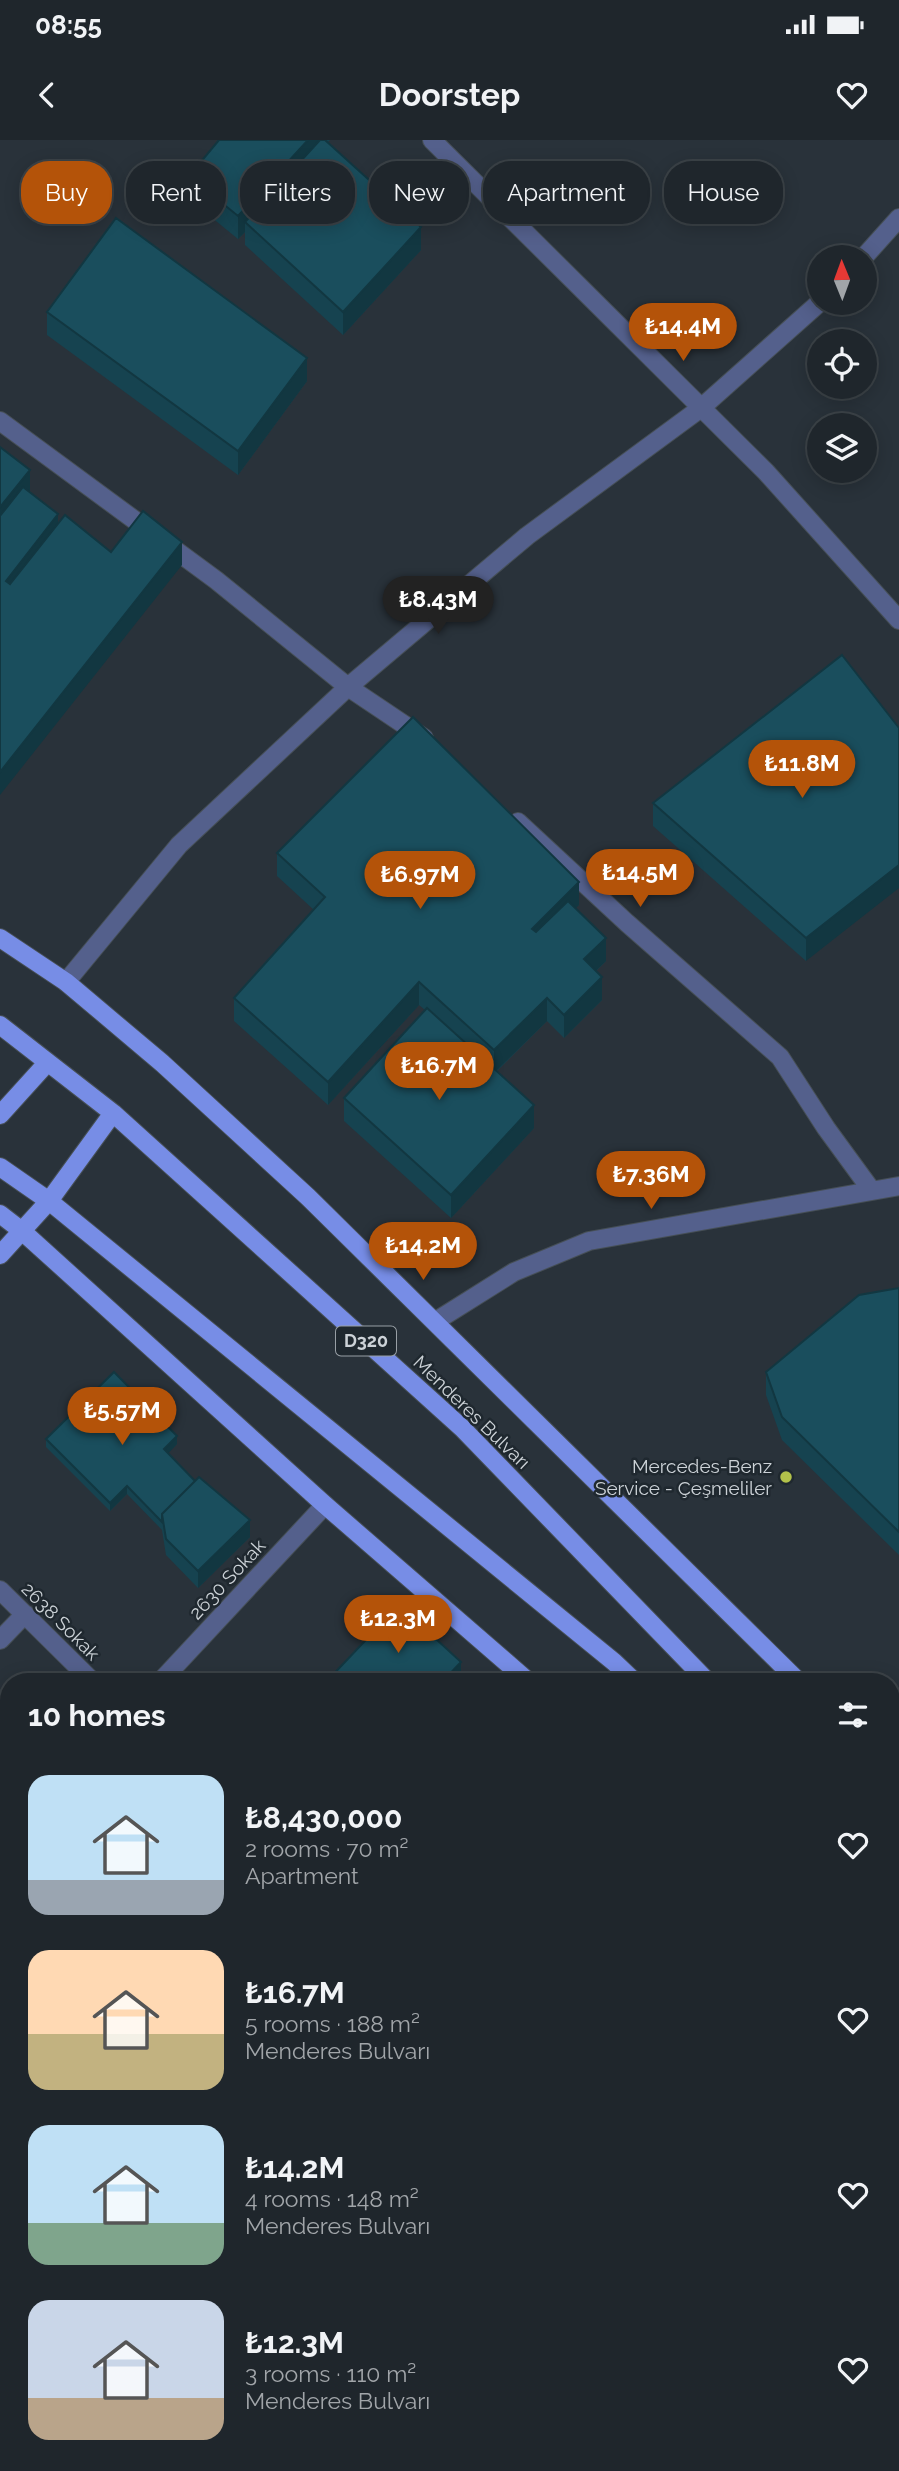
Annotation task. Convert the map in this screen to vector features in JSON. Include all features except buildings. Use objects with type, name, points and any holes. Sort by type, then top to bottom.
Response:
[{"type":"main road","points":[[0,938],[66,982],[171,1071],[308,1197],[790,1673]]},
{"type":"main road","name":"Menderes Bulvarı","points":[[0,1025],[114,1113],[462,1428],[699,1673]]},
{"type":"main road","points":[[0,1115],[47,1063]]},
{"type":"main road","points":[[0,1255],[49,1200],[114,1113]]},
{"type":"main road","points":[[0,1167],[49,1200],[626,1673]]},
{"type":"main road","points":[[0,1214],[325,1505],[519,1673]]},
{"type":"street","points":[[432,140],[766,472],[899,620]]},
{"type":"street","points":[[875,245],[899,218]]},
{"type":"street","points":[[66,982],[178,845],[348,687],[527,536],[701,408],[807,314]]},
{"type":"street","points":[[0,421],[216,580],[348,687],[434,744]]},
{"type":"street","points":[[505,810],[627,923],[780,1057],[826,1128],[872,1191]]},
{"type":"street","points":[[436,1321],[514,1272],[589,1241],[899,1186]]},
{"type":"street","name":"2630 Sokak","points":[[168,1673],[325,1505]]},
{"type":"street","name":"2638 Sokak","points":[[0,1590],[84,1673]]},
{"type":"street","points":[[0,1640],[25,1614]]},
{"type":"place","name":"Mercedes-Benz Service - Çeşmeliler","points":[[786,1477]]}]
